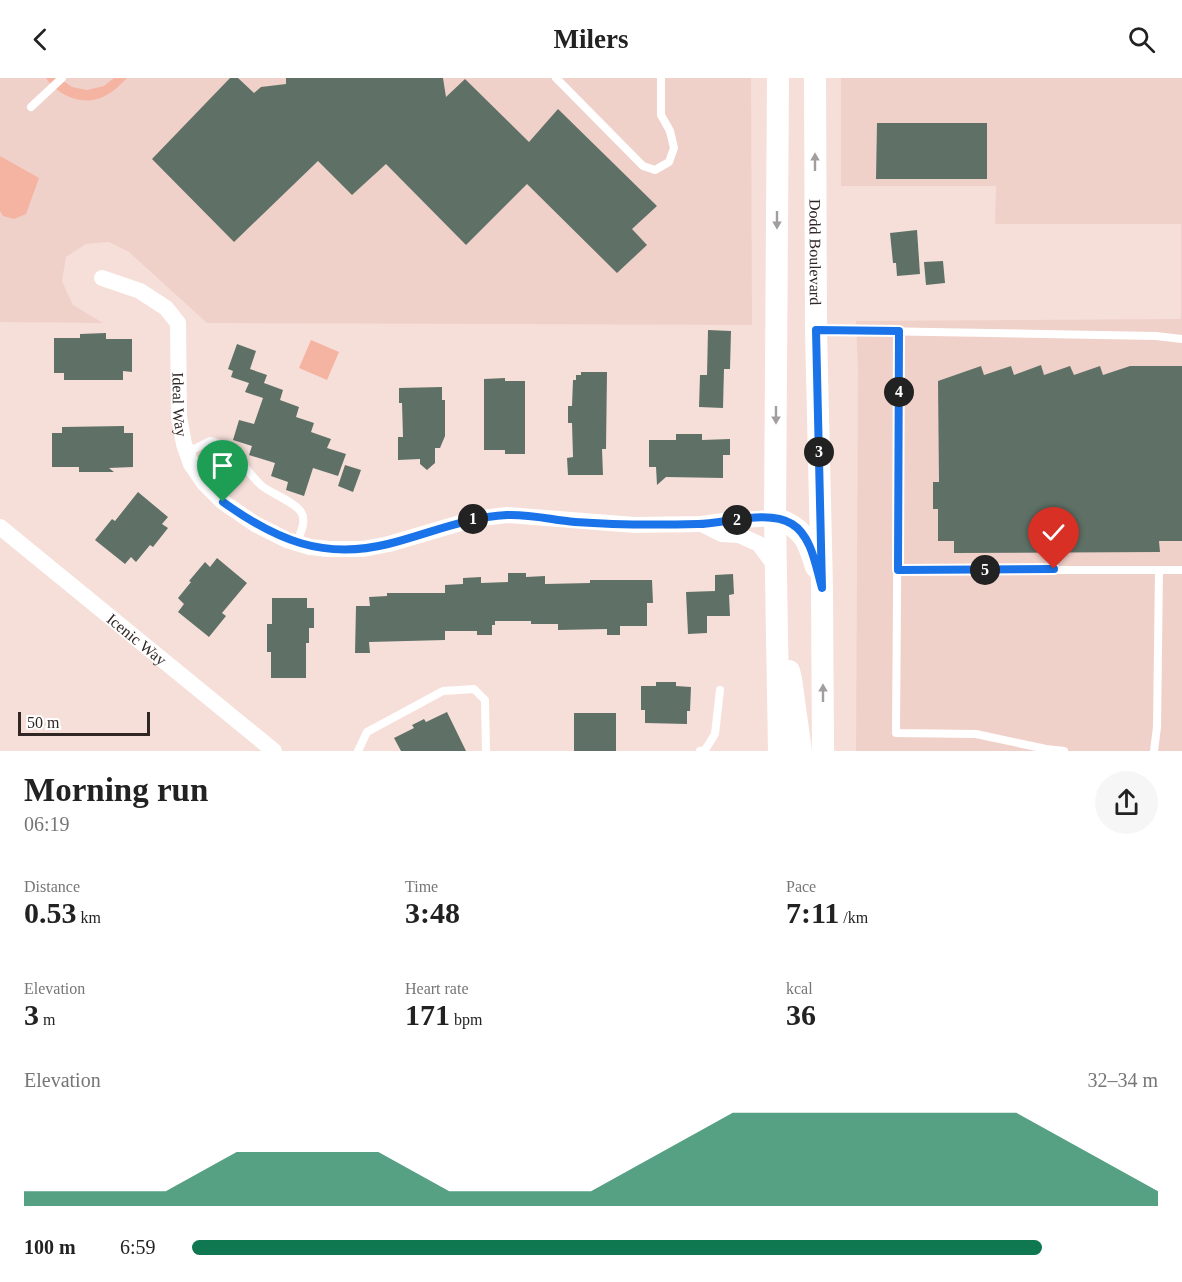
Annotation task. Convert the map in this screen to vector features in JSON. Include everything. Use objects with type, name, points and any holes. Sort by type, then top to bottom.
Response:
[{"type":"main road","points":[[778,78],[776,567],[779,751]]},
{"type":"main road","name":"Dodd Boulevard","points":[[815,78],[816,330],[823,751]]},
{"type":"main road","points":[[776,518],[792,524],[802,534],[812,553],[822,588]]},
{"type":"main road","points":[[777,632],[782,655],[792,679],[801,751]]},
{"type":"street","name":"Ideal Way","points":[[102,278],[140,291],[166,308],[178,323],[179,417],[186,453],[196,473],[223,502],[255,524],[297,543],[329,549],[363,549],[389,544],[468,520],[507,515],[618,524],[702,524],[723,520],[776,518]]},
{"type":"street","name":"Ideal Way","points":[[702,524],[722,534],[739,535],[759,544],[776,567]]},
{"type":"street","name":"Icenic Way","points":[[0,527],[274,751]]},
{"type":"lane","points":[[31,107],[62,78]]},
{"type":"lane","points":[[555,78],[643,166],[655,170],[669,162],[674,148],[670,130],[661,115],[661,78]]},
{"type":"lane","points":[[816,330],[1156,336],[1182,339]]},
{"type":"lane","points":[[899,331],[896,733],[976,734],[1064,751]]},
{"type":"lane","points":[[186,453],[210,441],[227,447],[261,485],[299,508],[303,515],[303,526],[297,543]]},
{"type":"lane","points":[[898,570],[1182,570]]},
{"type":"lane","points":[[1154,751],[1157,727],[1159,570]]},
{"type":"lane","points":[[358,751],[367,732],[443,691],[474,689],[485,700],[486,751]]},
{"type":"lane","points":[[700,751],[712,748],[720,690]]},
{"type":"shaded area","points":[[0,78],[751,78],[752,325],[207,323],[129,252],[109,242],[86,244],[66,257],[62,281],[73,305],[103,323],[0,322]]},
{"type":"shaded area","points":[[46,78],[59,78],[72,87],[87,90],[104,86],[114,78],[127,78],[108,94],[97,99],[80,100],[64,95]]},
{"type":"shaded area","points":[[841,78],[1182,78],[1182,751],[856,751],[858,372],[856,321],[1181,319],[1181,224],[995,224],[996,186],[841,186]]},
{"type":"shaded area","points":[[0,156],[39,178],[26,214],[14,219],[3,216],[0,211]]},
{"type":"shaded area","points":[[311,340],[339,352],[327,380],[299,368]]},
{"type":"building","points":[[230,78],[238,78],[254,93],[261,87],[286,84],[286,78],[443,78],[446,97],[465,79],[529,142],[558,109],[657,206],[632,229],[647,245],[617,273],[527,184],[466,245],[386,164],[352,195],[318,161],[234,242],[152,159]]},
{"type":"building","points":[[877,123],[987,123],[987,179],[876,179]]},
{"type":"building","points":[[917,230],[920,274],[897,276],[896,263],[893,263],[890,233]]},
{"type":"building","points":[[943,261],[945,283],[926,285],[924,262]]},
{"type":"building","points":[[708,330],[731,331],[730,369],[724,369],[723,408],[699,407],[700,375],[707,375]]},
{"type":"building","points":[[106,333],[106,339],[132,339],[132,372],[123,371],[123,380],[64,380],[64,373],[54,373],[54,338],[80,338],[80,334]]},
{"type":"building","points":[[237,344],[256,351],[250,369],[267,375],[264,383],[283,390],[280,400],[299,407],[296,417],[314,423],[311,432],[331,439],[327,448],[346,454],[338,476],[313,468],[304,496],[286,490],[288,482],[271,476],[275,463],[249,455],[252,446],[233,440],[239,420],[254,424],[263,398],[245,392],[249,383],[231,377],[233,371],[228,369]]},
{"type":"building","points":[[1041,365],[1044,375],[1070,366],[1074,375],[1100,366],[1103,375],[1130,366],[1182,366],[1182,541],[1159,541],[1160,552],[954,553],[954,541],[938,541],[938,509],[933,509],[933,482],[939,482],[938,381],[981,366],[984,375],[1011,366],[1014,375]]},
{"type":"building","points":[[581,372],[607,372],[606,449],[602,449],[603,475],[568,475],[567,458],[573,457],[572,423],[568,423],[568,406],[572,406],[573,380],[576,380],[576,375],[581,375]]},
{"type":"building","points":[[505,378],[505,381],[525,381],[525,454],[505,454],[505,450],[484,450],[484,379]]},
{"type":"building","points":[[442,387],[442,400],[445,400],[445,436],[440,448],[435,448],[435,463],[427,470],[420,464],[420,459],[398,460],[398,437],[403,437],[399,388]]},
{"type":"building","points":[[124,426],[124,433],[133,433],[133,467],[109,468],[114,472],[79,472],[79,467],[52,467],[52,433],[62,433],[62,427]]},
{"type":"building","points":[[676,434],[702,434],[702,440],[730,439],[730,455],[723,455],[723,478],[666,477],[657,485],[656,467],[649,467],[649,440],[676,440]]},
{"type":"building","points":[[345,465],[361,470],[353,492],[338,486]]},
{"type":"building","points":[[138,492],[168,517],[162,524],[168,528],[153,547],[150,545],[136,562],[131,557],[125,564],[95,540],[112,519],[115,521]]},
{"type":"building","points":[[217,558],[247,583],[222,613],[226,616],[209,637],[178,612],[184,604],[178,598],[205,562],[210,567]]},
{"type":"building","points":[[508,573],[526,573],[526,577],[545,576],[545,584],[590,583],[590,580],[652,580],[653,603],[647,603],[647,626],[620,626],[620,635],[607,635],[607,629],[558,630],[558,624],[495,621],[495,625],[492,625],[492,635],[477,635],[477,631],[445,631],[445,640],[369,642],[370,653],[355,653],[356,606],[370,606],[369,597],[387,596],[387,593],[445,593],[445,585],[463,584],[463,578],[481,577],[481,583],[508,582]]},
{"type":"building","points":[[733,574],[734,594],[729,595],[730,616],[707,616],[707,633],[688,634],[686,592],[715,591],[715,575]]},
{"type":"building","points":[[272,598],[307,598],[307,608],[314,608],[314,628],[309,628],[309,643],[306,643],[306,678],[271,678],[271,652],[267,652],[267,624],[272,624]]},
{"type":"building","points":[[656,682],[676,682],[676,686],[691,687],[687,724],[645,723],[645,710],[641,710],[641,686],[656,686]]},
{"type":"building","points":[[447,712],[466,751],[401,751],[394,738],[414,728],[412,725],[424,719],[426,722]]},
{"type":"building","points":[[574,713],[616,713],[616,751],[574,751]]},
{"type":"route","points":[[223,502],[255,524],[287,540],[310,547],[346,550],[389,544],[461,522],[490,516],[522,515],[636,525],[702,524],[723,520],[776,518],[792,524],[802,534],[812,553],[822,588],[816,330],[899,331],[898,570],[1054,569]]}]
